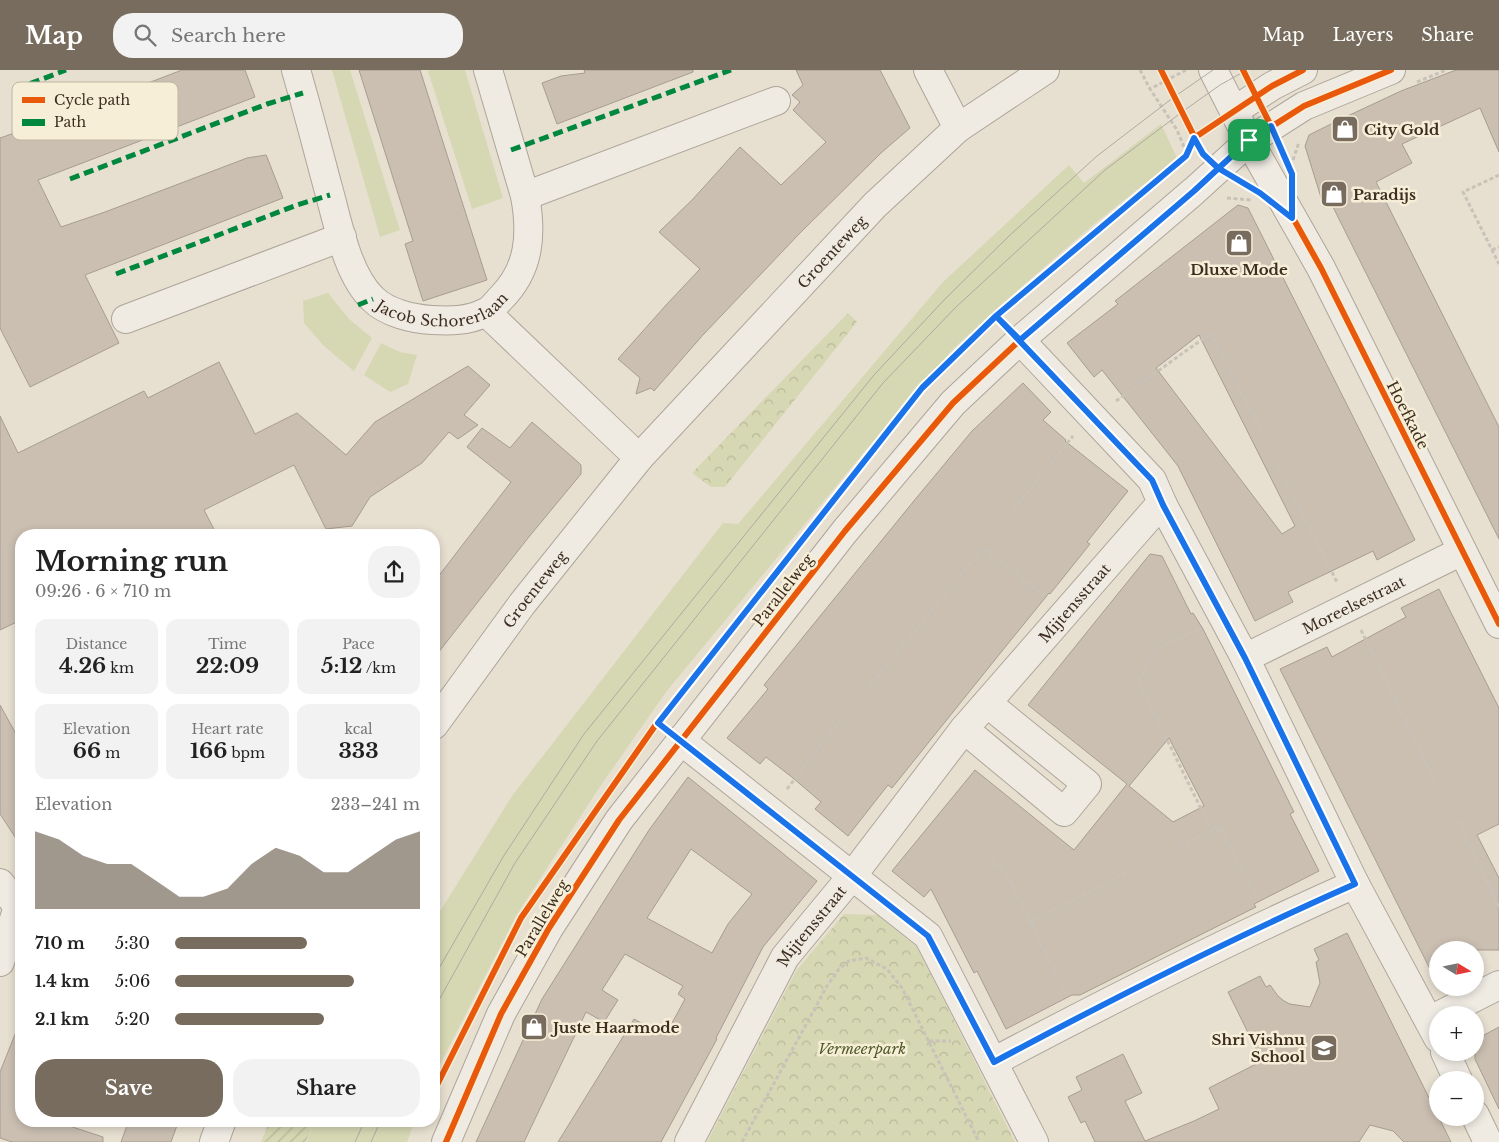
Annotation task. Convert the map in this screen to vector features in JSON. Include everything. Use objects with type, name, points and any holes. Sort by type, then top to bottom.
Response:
[{"type":"street","name":"Jacob Schorerlaan","points":[[296,70],[342,237],[365,302],[418,320],[443,321],[469,319],[486,313],[509,290],[522,269],[529,242],[529,217],[524,196],[488,70]]},
{"type":"street","points":[[928,70],[958,128]]},
{"type":"street","name":"Groenteweg","points":[[440,718],[522,604],[640,458],[875,205],[958,128],[1045,70]]},
{"type":"street","name":"Hoefkade","points":[[1212,70],[1234,111],[1260,133],[1321,268],[1499,624]]},
{"type":"street","points":[[1234,111],[1272,86],[1303,70]]},
{"type":"street","name":"Parallelweg","points":[[446,1142],[501,1014],[549,928],[619,820],[845,531],[947,411],[1020,340],[1260,133],[1304,106],[1391,70]]},
{"type":"street","points":[[524,196],[776,101]]},
{"type":"street","points":[[126,319],[342,237]]},
{"type":"street","points":[[486,313],[640,458]]},
{"type":"street","points":[[1020,340],[1152,480],[1163,505],[1245,658],[1355,884],[1429,1010]]},
{"type":"street","name":"Mijtensstraat","points":[[689,1142],[785,957],[852,876],[964,729],[1156,509],[1163,505]]},
{"type":"street","name":"Moreelsestraat","points":[[1245,658],[1462,551]]},
{"type":"street","points":[[964,729],[1064,812],[1087,784],[987,703]]},
{"type":"street","points":[[680,740],[928,936],[1034,1142]]},
{"type":"street","points":[[0,883],[15,903]]},
{"type":"street","points":[[994,1062],[1268,922],[1355,884]]},
{"type":"street","points":[[0,962],[15,919]]},
{"type":"street","points":[[1463,1006],[1499,984]]},
{"type":"street","points":[[1480,1126],[1488,1142]]},
{"type":"street","points":[[214,1142],[219,1127]]},
{"type":"path","points":[[1140,70],[1150,89]]},
{"type":"path","points":[[1163,75],[1170,89]]},
{"type":"path","points":[[1260,133],[1289,165]]},
{"type":"path","points":[[1179,163],[1186,156],[1192,144]]},
{"type":"path","points":[[1499,176],[1463,192],[1499,264]]},
{"type":"path","points":[[1492,250],[1499,247]]},
{"type":"path","points":[[1114,402],[1211,333],[1261,431]]},
{"type":"path","points":[[1014,509],[1078,430]]},
{"type":"path","points":[[1276,462],[1350,606],[1436,782]]},
{"type":"path","points":[[869,687],[983,548],[1066,613]]},
{"type":"path","points":[[1212,831],[1138,681],[1156,649],[1223,617]]},
{"type":"path","points":[[784,793],[842,718]]},
{"type":"path","points":[[1458,821],[1499,907]]},
{"type":"path","points":[[1174,849],[1220,827],[1268,922]]},
{"type":"path","points":[[987,855],[1007,875],[1078,1018]]},
{"type":"path","points":[[1030,922],[1132,870]]},
{"type":"path","points":[[742,1142],[826,986],[839,969],[849,961],[866,958],[887,969],[902,988],[979,1142]]},
{"type":"green space","points":[[332,70],[350,70],[400,230],[380,237]]},
{"type":"green space","points":[[465,70],[503,198],[472,209],[428,71]]},
{"type":"green space","points":[[1161,124],[1177,158],[1094,224],[953,349],[865,451],[666,692],[597,791],[516,916],[440,1064],[440,911],[512,796],[723,523],[738,524],[942,283],[1069,165],[1084,183]]},
{"type":"green space","points":[[328,293],[349,319],[372,338],[354,371],[324,346],[304,323],[303,301]]},
{"type":"green space","points":[[848,313],[857,322],[725,487],[711,487],[692,473]]},
{"type":"green space","points":[[381,343],[400,352],[417,355],[408,384],[390,392],[364,375]]},
{"type":"green space","name":"Vermeerpark","points":[[844,914],[877,915],[917,947],[1015,1142],[707,1142],[796,971]]},
{"type":"green space","points":[[267,1127],[312,1127],[306,1142],[261,1142]]},
{"type":"green space","points":[[312,1127],[412,1127],[407,1142],[307,1142]]},
{"type":"building","points":[[182,70],[245,70],[255,97],[178,126],[178,82],[151,82]]},
{"type":"building","points":[[359,70],[420,70],[487,280],[423,301],[405,244],[413,241]]},
{"type":"building","points":[[584,70],[693,70],[693,72],[557,124],[542,83],[561,76],[585,73]]},
{"type":"building","points":[[796,70],[880,70],[910,128],[881,153],[800,233],[702,336],[654,391],[651,388],[636,394],[640,378],[618,359],[700,269],[659,232],[693,199],[740,147],[781,185],[826,142],[793,110],[800,102],[792,95],[803,85]]},
{"type":"building","points":[[1456,70],[1499,70],[1499,152],[1480,108],[1402,144],[1412,163],[1376,182],[1499,427],[1499,539],[1331,203],[1324,207],[1305,146],[1309,135],[1401,91]]},
{"type":"building","points":[[12,134],[12,140],[143,140],[38,180],[61,227],[247,158],[266,155],[283,198],[85,275],[119,343],[30,387],[0,328],[0,138]]},
{"type":"building","points":[[1238,205],[1248,208],[1415,540],[1377,560],[1373,551],[1288,592],[1293,602],[1255,621],[1178,466],[1102,370],[1094,377],[1067,343],[1118,304],[1115,301]],"holes":[[[1199,335],[1295,526],[1282,534],[1156,368]]]},
{"type":"building","points":[[219,362],[255,434],[297,413],[346,455],[375,422],[468,366],[490,385],[464,415],[478,425],[458,439],[449,432],[422,463],[370,497],[352,526],[326,529],[294,465],[204,510],[214,529],[15,529],[15,623],[0,630],[0,416],[18,453],[144,391],[148,398]]},
{"type":"building","points":[[1023,383],[1051,412],[1043,420],[1065,441],[1128,491],[1087,542],[1090,544],[1050,594],[892,788],[888,785],[848,836],[815,809],[821,802],[793,778],[766,757],[760,764],[727,738],[768,689],[764,685],[972,431]]},
{"type":"building","points":[[532,422],[581,465],[581,474],[440,650],[440,574],[511,482],[467,447],[482,428],[510,448]]},
{"type":"building","points":[[1150,554],[1162,556],[1191,614],[1193,613],[1203,629],[1294,812],[1290,814],[1319,871],[1254,904],[1256,907],[1080,995],[1072,995],[1006,1029],[977,971],[974,973],[931,889],[924,897],[892,871],[975,770],[1074,850],[1127,784],[1028,705]],"holes":[[[1169,738],[1204,806],[1173,822],[1129,786]]]},
{"type":"building","points":[[1439,589],[1499,708],[1499,824],[1477,835],[1499,878],[1499,950],[1484,950],[1484,941],[1429,941],[1429,967],[1280,669],[1327,647],[1332,657],[1406,617],[1401,608]]},
{"type":"building","points":[[0,705],[15,732],[15,837],[0,814]]},
{"type":"building","points":[[688,777],[817,881],[763,947],[717,1039],[661,1142],[558,1142],[634,1019],[665,1036],[685,999],[678,994],[683,986],[625,954],[602,990],[618,1000],[604,1022],[586,1012],[524,1142],[476,1142],[542,999],[649,830]],"holes":[[[691,849],[752,894],[728,924],[712,953],[647,918]]]},
{"type":"building","name":"Shri Vishnu School","points":[[1347,933],[1429,1098],[1429,1126],[1443,1126],[1451,1142],[1404,1142],[1393,1131],[1370,1125],[1359,1142],[1095,1142],[1085,1121],[1081,1123],[1068,1097],[1082,1090],[1076,1077],[1123,1054],[1142,1093],[1125,1101],[1145,1141],[1219,1109],[1209,1088],[1262,1061],[1228,992],[1260,976],[1266,987],[1270,985],[1284,1001],[1290,1004],[1310,1007],[1320,983],[1316,962],[1319,960],[1314,949]]},
{"type":"building","points":[[1499,1027],[1499,1109],[1484,1078],[1484,1071],[1481,1071],[1476,1061],[1484,1061],[1484,1035]]},
{"type":"building","points":[[15,1034],[15,1127],[72,1127],[103,1137],[103,1142],[12,1142],[0,1138],[0,1072]]},
{"type":"building","points":[[126,1127],[176,1127],[171,1142],[121,1142]]},
{"type":"tram line","points":[[440,967],[503,857],[584,734],[874,375],[945,299],[1009,236],[1097,156],[1174,97],[1213,70]]},
{"type":"tram line","points":[[440,998],[515,863],[597,741],[883,383],[956,307],[1105,170],[1220,85],[1247,70]]},
{"type":"tram line","points":[[355,1142],[362,1127]]},
{"type":"tram line","points":[[371,1142],[378,1127]]},
{"type":"marked path","points":[[34,82],[66,70]]},
{"type":"marked path","points":[[511,150],[731,70]]},
{"type":"marked path","points":[[178,138],[267,104],[303,93]]},
{"type":"marked path","points":[[70,179],[172,140]]},
{"type":"marked path","points":[[116,274],[297,205],[330,195]]},
{"type":"marked path","points":[[358,305],[373,299]]},
{"type":"cycle path","points":[[1161,70],[1203,154],[1218,168],[1260,193],[1293,218],[1321,268],[1499,624]]},
{"type":"cycle path","points":[[1243,70],[1292,174],[1293,218]]},
{"type":"cycle path","points":[[440,1079],[521,918],[657,723],[922,388],[996,316],[1186,156],[1194,138],[1272,86],[1303,70]]},
{"type":"cycle path","points":[[446,1142],[501,1014],[549,928],[619,820],[845,531],[953,403],[1020,340],[1194,191],[1249,141],[1304,106],[1391,70]]},
{"type":"place","name":"City Gold","points":[[1345,129]]},
{"type":"place","name":"Paradijs","points":[[1334,194]]},
{"type":"place","name":"Dluxe Mode","points":[[1239,243]]},
{"type":"place","name":"Juste Haarmode","points":[[534,1027]]},
{"type":"place","name":"Shri Vishnu School","points":[[1324,1048]]},
{"type":"route","points":[[1249,140],[1218,168],[1207,180],[1020,340],[996,316],[922,388],[658,723],[928,936],[994,1062],[1268,922],[1355,884],[1245,658],[1163,505],[1152,480],[996,316],[1186,156],[1194,138],[1203,154],[1218,168],[1260,193],[1292,218],[1292,174],[1271,126],[1249,140]]}]
